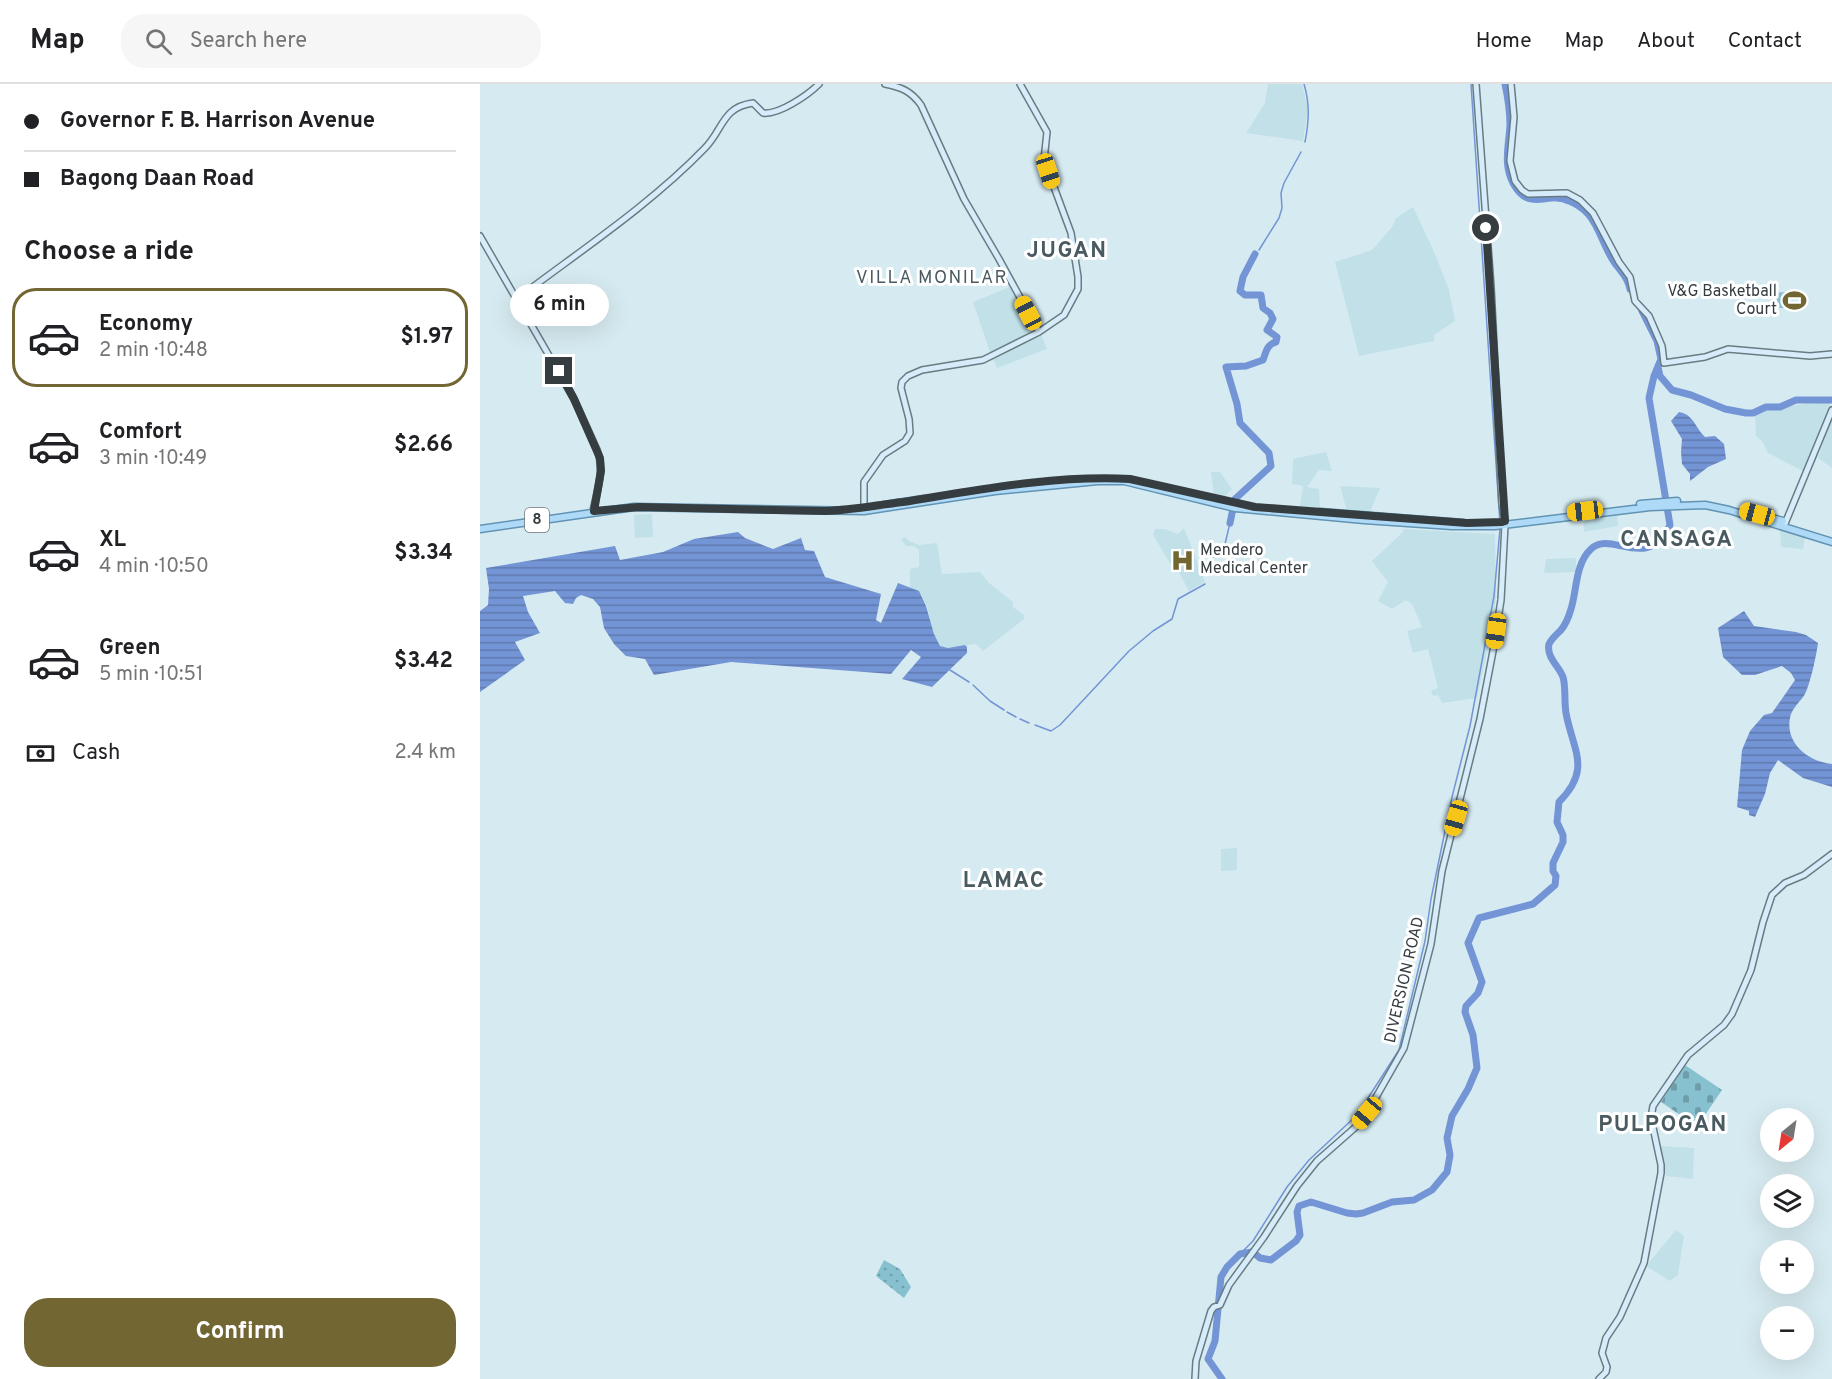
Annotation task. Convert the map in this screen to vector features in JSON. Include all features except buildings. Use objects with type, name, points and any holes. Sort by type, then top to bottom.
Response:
[{"type":"main road","name":"8","points":[[480,529],[594,511],[639,507],[864,510],[1016,485],[1087,478],[1130,479],[1233,506],[1406,521],[1501,524],[1699,501],[1721,504],[1832,539]]},
{"type":"street","points":[[515,297],[526,292],[659,190],[706,147],[722,122],[736,107],[753,103],[761,111],[768,113],[807,96],[819,84]]},
{"type":"street","points":[[885,84],[903,88],[913,94],[921,105],[964,200],[1039,332]]},
{"type":"street","points":[[864,510],[864,482],[883,455],[905,441],[910,434],[909,419],[901,388],[905,379],[922,370],[983,360],[1039,332],[1067,312],[1078,289],[1078,277],[1068,225],[1044,159],[1046,129],[1020,84]]},
{"type":"street","name":"DIVERSION ROAD","points":[[1195,1379],[1196,1361],[1211,1311],[1218,1306],[1228,1285],[1297,1186],[1317,1161],[1358,1125],[1367,1113],[1404,1048],[1432,936],[1442,871],[1486,688],[1501,600],[1502,504],[1491,287],[1476,84]]},
{"type":"street","points":[[1510,84],[1514,117],[1510,161],[1515,181],[1528,194],[1567,193],[1593,213],[1613,253],[1630,277],[1635,301],[1649,316],[1662,346],[1664,363],[1705,357],[1728,349],[1810,356],[1832,355]]},
{"type":"street","points":[[480,236],[574,399],[600,458],[601,471],[594,511]]},
{"type":"street","points":[[1786,524],[1832,410]]},
{"type":"street","points":[[1786,524],[1832,420]]},
{"type":"street","points":[[1599,1379],[1606,1372],[1607,1367],[1602,1353],[1606,1338],[1620,1317],[1644,1263],[1661,1173],[1651,1118],[1653,1106],[1688,1054],[1724,1025],[1732,1014],[1751,970],[1772,895],[1785,883],[1803,875],[1832,854]]},
{"type":"shaded area","points":[[1268,84],[1302,84],[1308,109],[1303,141],[1246,133],[1265,103]]},
{"type":"shaded area","points":[[1413,207],[1449,290],[1455,321],[1434,335],[1434,341],[1359,356],[1335,262],[1372,250],[1392,227],[1396,218]]},
{"type":"shaded area","points":[[1012,286],[1036,331],[991,355],[973,302]]},
{"type":"shaded area","points":[[1041,334],[1047,349],[997,368],[993,359]]},
{"type":"shaded area","points":[[1831,401],[1826,420],[1805,472],[1768,453],[1762,441],[1756,436],[1755,414],[1771,408]]},
{"type":"shaded area","points":[[1832,417],[1832,468],[1818,458]]},
{"type":"shaded area","points":[[1326,452],[1332,471],[1319,470],[1307,487],[1319,489],[1320,510],[1300,507],[1303,486],[1292,484],[1293,459]]},
{"type":"shaded area","points":[[1211,472],[1220,472],[1232,489],[1224,497],[1214,495]]},
{"type":"shaded area","points":[[1340,486],[1380,488],[1370,512],[1347,511]]},
{"type":"shaded area","points":[[1617,513],[1618,526],[1584,532],[1583,518]]},
{"type":"shaded area","points":[[652,514],[653,537],[635,538],[634,515]]},
{"type":"shaded area","name":"Mendero Medical Center","points":[[1184,528],[1205,582],[1189,591],[1176,567],[1173,568],[1153,535],[1155,529],[1165,529],[1178,534]]},
{"type":"shaded area","points":[[1403,529],[1495,534],[1496,598],[1493,624],[1477,698],[1442,703],[1438,695],[1433,696],[1431,691],[1438,688],[1428,649],[1413,653],[1407,631],[1422,627],[1412,604],[1406,600],[1392,609],[1378,601],[1388,582],[1372,561],[1403,532]]},
{"type":"shaded area","points":[[1780,529],[1805,537],[1803,549],[1781,547]]},
{"type":"shaded area","points":[[905,537],[919,545],[937,543],[942,574],[980,572],[989,583],[1013,602],[1013,607],[1024,615],[1024,619],[983,651],[976,644],[948,648],[940,646],[934,634],[927,606],[919,591],[910,588],[910,569],[919,567],[919,550],[914,546],[906,546],[901,539]]},
{"type":"shaded area","points":[[1576,558],[1576,572],[1544,573],[1546,559]]},
{"type":"shaded area","points":[[1237,848],[1237,870],[1221,871],[1221,849]]},
{"type":"shaded area","points":[[1660,1146],[1694,1148],[1693,1179],[1666,1176]]},
{"type":"shaded area","points":[[1676,1230],[1684,1236],[1678,1275],[1670,1281],[1646,1266]]},
{"type":"green space","points":[[1788,292],[1789,308],[1770,308],[1772,298],[1770,293]]},
{"type":"green space","points":[[1685,1065],[1722,1090],[1701,1121],[1689,1121],[1661,1102]]},
{"type":"green space","points":[[884,1260],[900,1269],[911,1287],[904,1298],[876,1276]]},
{"type":"water","points":[[1679,412],[1688,415],[1705,437],[1715,436],[1724,444],[1726,459],[1708,467],[1690,481],[1690,474],[1682,464],[1682,439],[1671,421]]},
{"type":"water","points":[[738,532],[745,538],[773,549],[801,538],[805,550],[814,551],[825,577],[881,594],[876,620],[881,623],[898,583],[919,591],[940,646],[948,648],[965,645],[967,653],[932,687],[902,679],[921,657],[911,650],[891,674],[731,662],[654,675],[645,659],[626,656],[614,644],[604,628],[600,607],[593,599],[581,595],[573,604],[565,603],[555,591],[523,596],[528,612],[540,633],[515,642],[525,660],[480,692],[480,611],[488,605],[489,589],[486,568],[615,546],[620,560],[663,552],[694,539]]},
{"type":"water","points":[[1744,611],[1754,626],[1796,632],[1818,643],[1809,683],[1805,694],[1794,708],[1789,727],[1791,736],[1800,750],[1815,760],[1832,764],[1832,787],[1803,778],[1778,760],[1770,773],[1765,794],[1755,817],[1749,815],[1749,811],[1737,807],[1742,750],[1750,731],[1764,715],[1772,713],[1795,680],[1791,673],[1782,666],[1755,675],[1742,675],[1723,657],[1718,628]]},
{"type":"waterway","points":[[1304,84],[1308,113],[1305,142]]},
{"type":"waterway","points":[[1471,84],[1500,524]]},
{"type":"waterway","points":[[1505,84],[1510,120],[1507,162],[1513,183],[1526,197],[1539,200],[1561,198],[1584,210],[1592,219],[1630,289]]},
{"type":"waterway","points":[[1259,250],[1279,218],[1284,183],[1301,152]]},
{"type":"waterway","points":[[1230,523],[1235,499],[1271,466],[1269,453],[1240,423],[1226,367],[1246,366],[1263,360],[1269,346],[1276,342],[1277,337],[1267,330],[1273,319],[1270,313],[1263,308],[1261,295],[1245,295],[1240,291],[1243,277],[1255,254]]},
{"type":"waterway","points":[[1254,1253],[1260,1258],[1271,1260],[1296,1241],[1300,1235],[1297,1212],[1299,1206],[1311,1202],[1347,1213],[1363,1213],[1392,1202],[1414,1200],[1432,1190],[1447,1172],[1450,1155],[1447,1138],[1452,1116],[1477,1068],[1473,1035],[1465,1012],[1466,1006],[1478,993],[1482,982],[1468,943],[1479,918],[1533,904],[1555,885],[1556,876],[1553,863],[1563,842],[1563,835],[1557,822],[1559,802],[1575,780],[1578,769],[1576,749],[1566,713],[1564,681],[1549,653],[1549,644],[1568,617],[1579,570],[1591,549],[1599,544],[1629,548],[1651,546],[1661,539],[1670,525],[1649,398],[1661,359],[1657,341],[1642,311]]},
{"type":"waterway","points":[[1658,367],[1660,376],[1672,390],[1725,409],[1746,413],[1753,413],[1766,407],[1780,407],[1796,400],[1832,400]]},
{"type":"waterway","points":[[1210,567],[1212,558],[1225,544],[1230,523]]},
{"type":"waterway","points":[[1240,1254],[1253,1241],[1287,1187],[1309,1160],[1357,1115],[1399,1050],[1425,941],[1431,899],[1452,797],[1470,726],[1494,596],[1500,529]]},
{"type":"waterway","points":[[1035,725],[1051,731],[1060,725],[1129,651],[1172,619],[1178,599],[1205,584]]},
{"type":"waterway","points":[[950,670],[969,682]]},
{"type":"waterway","points":[[973,685],[1004,710]]},
{"type":"waterway","points":[[1007,712],[1016,717]]},
{"type":"waterway","points":[[1020,719],[1029,723]]},
{"type":"waterway","points":[[1222,1379],[1208,1359],[1215,1341],[1221,1277],[1240,1254],[1252,1252]]},
{"type":"place","name":"V&G Basketball Court","points":[[1795,301]]},
{"type":"place","name":"Mendero Medical Center","points":[[1182,560]]},
{"type":"district","name":"JUGAN","points":[[1067,251]]},
{"type":"district","name":"VILLA MONILAR","points":[[932,278]]},
{"type":"district","name":"CANSAGA","points":[[1677,540]]},
{"type":"district","name":"LAMAC","points":[[1004,881]]},
{"type":"district","name":"PULPOGAN","points":[[1663,1125]]},
{"type":"route","points":[[559,371],[600,458],[601,471],[594,511],[639,507],[854,510],[1016,485],[1110,478],[1130,479],[1255,507],[1467,523],[1502,522],[1505,521],[1502,504],[1494,330],[1486,228]]}]
